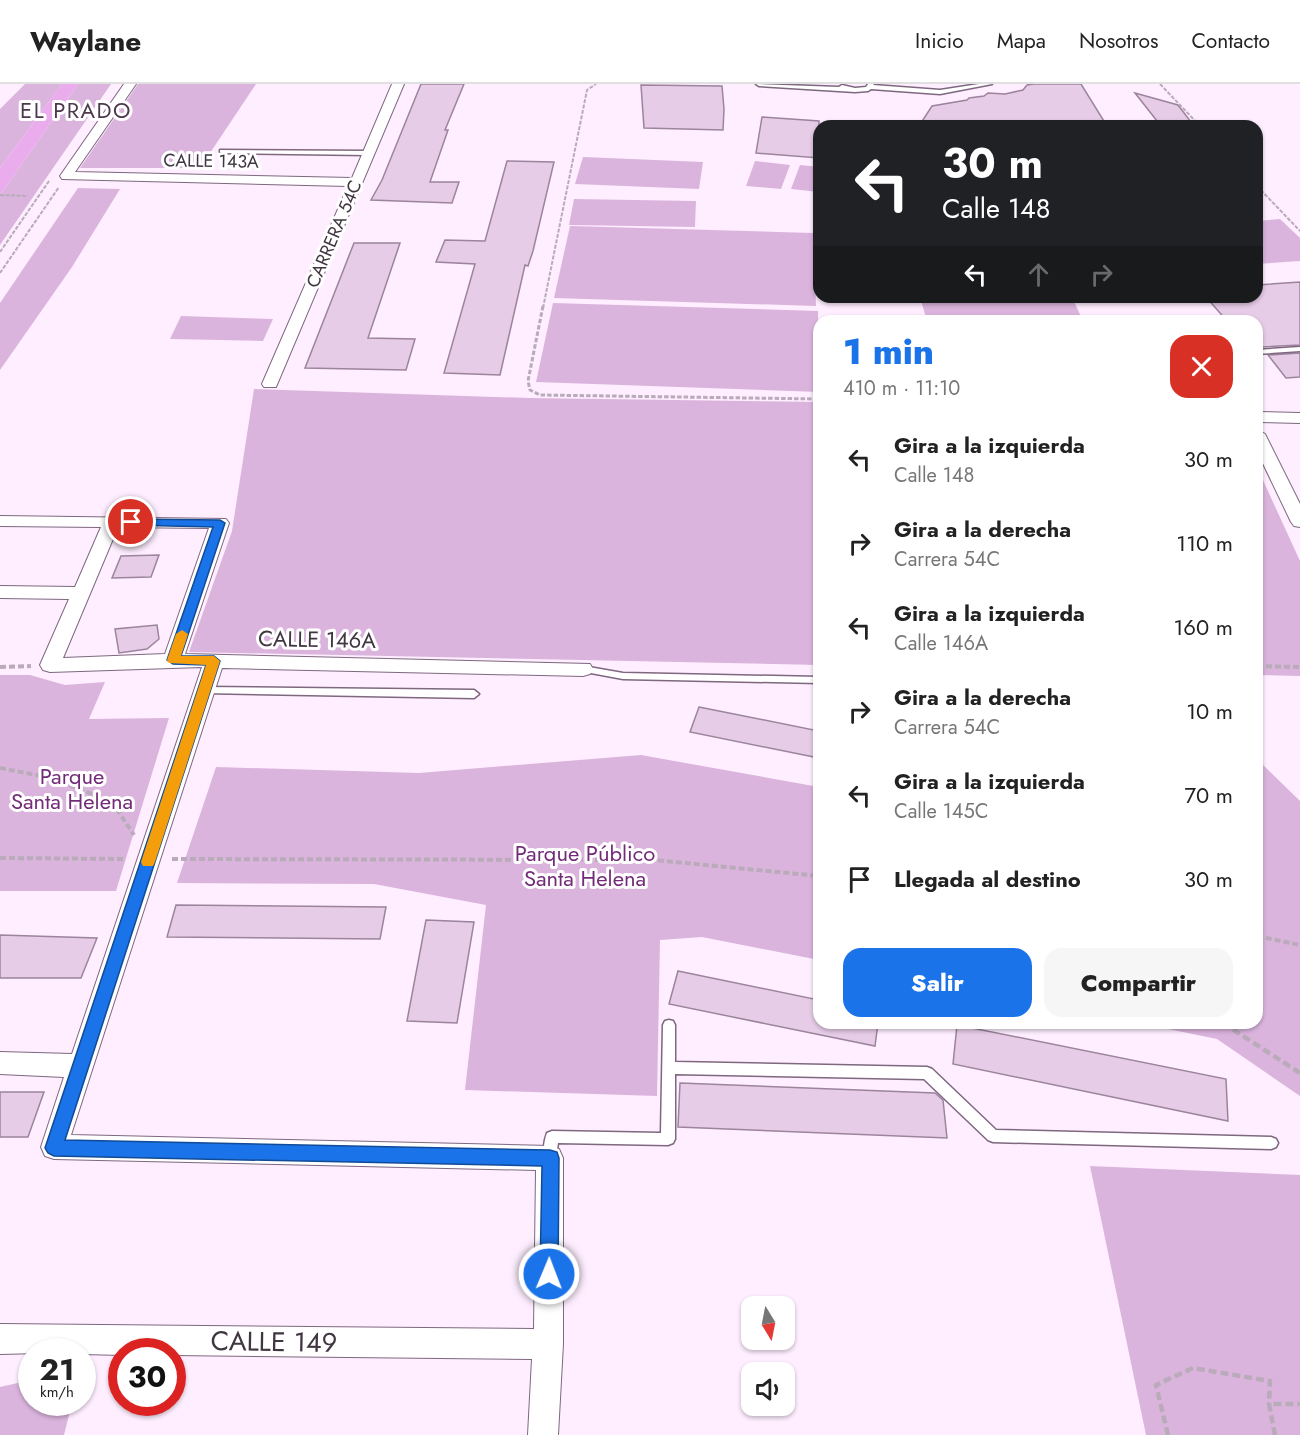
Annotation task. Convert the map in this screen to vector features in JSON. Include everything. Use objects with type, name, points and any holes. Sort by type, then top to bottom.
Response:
[{"type":"street","points":[[66,176],[130,84]]},
{"type":"street","name":"CARRERA 54C","points":[[270,384],[398,84]]},
{"type":"street","name":"CALLE 143A","points":[[66,176],[356,182]]},
{"type":"street","points":[[1263,417],[1300,418]]},
{"type":"street","points":[[1263,447],[1300,522]]},
{"type":"street","points":[[0,520],[220,523],[173,660]]},
{"type":"street","points":[[50,665],[111,522]]},
{"type":"street","points":[[0,592],[81,593]]},
{"type":"street","name":"CALLE 146A","points":[[50,665],[173,660],[583,669]]},
{"type":"street","points":[[214,661],[54,1148],[550,1158],[548,1344],[543,1435]]},
{"type":"street","points":[[0,1063],[81,1066]]},
{"type":"street","name":"CALLE 149","points":[[0,1339],[548,1344]]},
{"type":"lane","points":[[759,84],[862,90],[871,86],[940,92],[989,84]]},
{"type":"lane","points":[[840,84],[847,89]]},
{"type":"lane","points":[[222,151],[368,153]]},
{"type":"lane","points":[[1263,352],[1300,349]]},
{"type":"lane","points":[[583,669],[623,676],[813,680]]},
{"type":"lane","points":[[204,690],[474,694]]},
{"type":"lane","points":[[550,1158],[552,1137],[668,1138],[669,1025]]},
{"type":"lane","points":[[669,1068],[927,1073],[993,1136],[1271,1143]]},
{"type":"path","points":[[596,84],[587,90],[528,381],[530,390],[540,395],[813,399]]},
{"type":"path","points":[[1160,84],[1194,120]]},
{"type":"path","points":[[0,273],[66,176]]},
{"type":"path","points":[[1263,192],[1300,231]]},
{"type":"path","points":[[0,195],[28,196]]},
{"type":"path","points":[[0,667],[50,665]]},
{"type":"path","points":[[1263,666],[1300,667]]},
{"type":"path","points":[[0,768],[52,778],[112,802],[149,859]]},
{"type":"path","points":[[0,858],[654,860],[813,875]]},
{"type":"path","points":[[1263,937],[1300,945]]},
{"type":"path","points":[[1232,1029],[1300,1073]]},
{"type":"path","points":[[1168,1435],[1156,1385],[1193,1368],[1270,1382],[1269,1404],[1275,1435]]},
{"type":"path","points":[[1269,1404],[1300,1404]]},
{"type":"green space","points":[[25,84],[62,84],[0,168],[0,109]]},
{"type":"green space","points":[[78,84],[111,84],[0,245],[0,195]]},
{"type":"green space","points":[[138,84],[256,84],[200,168],[80,168]]},
{"type":"green space","points":[[583,157],[703,162],[699,189],[575,184]]},
{"type":"green space","points":[[755,161],[790,165],[781,189],[746,186]]},
{"type":"green space","points":[[800,165],[813,166],[813,191],[791,189]]},
{"type":"green space","points":[[78,188],[120,189],[72,267],[0,370],[0,303]]},
{"type":"green space","points":[[574,199],[696,201],[695,227],[569,225]]},
{"type":"green space","points":[[1280,219],[1300,238],[1300,261],[1263,264],[1263,220]]},
{"type":"green space","points":[[570,226],[813,233],[813,303],[816,303],[816,306],[554,298]]},
{"type":"green space","points":[[553,303],[818,311],[818,315],[813,315],[813,392],[536,382]]},
{"type":"green space","points":[[922,303],[1075,303],[1080,315],[925,315]]},
{"type":"green space","points":[[181,316],[273,319],[263,341],[170,339]]},
{"type":"green space","points":[[254,389],[529,398],[813,402],[813,665],[189,652],[232,531]]},
{"type":"green space","points":[[1263,480],[1300,561],[1300,676],[1263,675]]},
{"type":"green space","name":"Parque Santa Helena","points":[[0,675],[30,675],[65,685],[105,682],[89,719],[169,718],[116,891],[0,891]]},
{"type":"green space","name":"Parque Público Santa Helena","points":[[641,755],[813,786],[813,959],[702,937],[660,940],[657,1096],[465,1090],[486,905],[374,884],[177,883],[216,767],[419,773]]},
{"type":"green space","points":[[1263,765],[1300,801],[1300,1096],[1217,1039],[1168,1029],[1263,1029]]},
{"type":"green space","points":[[1090,1166],[1300,1175],[1300,1435],[1146,1435]]},
{"type":"green space","points":[[18,1383],[18,1416],[69,1416],[64,1435],[0,1435],[0,1387]]},
{"type":"shaded area","points":[[62,84],[78,84],[0,195],[0,168]]},
{"type":"building","points":[[421,84],[464,84],[445,130],[448,130],[430,182],[459,182],[452,203],[371,200],[382,180]]},
{"type":"building","points":[[1081,84],[1103,120],[923,120],[932,106],[967,100],[988,93],[1005,94],[1023,90],[1027,85]]},
{"type":"building","points":[[641,85],[722,86],[723,130],[644,128]]},
{"type":"building","points":[[1135,93],[1178,105],[1189,120],[1156,120]]},
{"type":"building","points":[[762,117],[813,121],[813,158],[756,153]]},
{"type":"building","points":[[507,161],[554,162],[533,251],[528,266],[525,265],[500,375],[444,373],[475,264],[436,262],[445,240],[485,241]]},
{"type":"building","points":[[354,243],[400,243],[368,338],[415,339],[406,370],[305,368]]},
{"type":"building","points":[[1300,282],[1300,345],[1263,347],[1263,315],[1222,315],[1211,303],[1263,303],[1263,285]]},
{"type":"building","points":[[1300,353],[1300,377],[1286,378],[1268,355]]},
{"type":"building","points":[[159,555],[151,577],[112,578],[121,556]]},
{"type":"building","points":[[157,625],[159,639],[147,649],[119,653],[115,629]]},
{"type":"building","points":[[699,707],[813,730],[813,757],[690,732]]},
{"type":"building","points":[[176,905],[386,907],[380,939],[167,937]]},
{"type":"building","points":[[426,920],[474,922],[457,1023],[407,1021]]},
{"type":"building","points":[[0,935],[97,938],[81,978],[0,978]]},
{"type":"building","points":[[678,971],[813,999],[813,1029],[877,1029],[875,1046],[669,1004]]},
{"type":"building","points":[[957,1029],[977,1029],[1226,1079],[1228,1121],[953,1064]]},
{"type":"building","points":[[680,1083],[935,1093],[943,1100],[947,1138],[678,1127]]},
{"type":"building","points":[[0,1092],[44,1092],[28,1137],[0,1137]]},
{"type":"slow traffic","points":[[148,862],[214,661],[173,660],[182,634]]},
{"type":"district","name":"EL PRADO","points":[[76,110]]},
{"type":"route","points":[[131,522],[220,523],[173,660],[214,661],[54,1148],[550,1158],[549,1274]]}]
